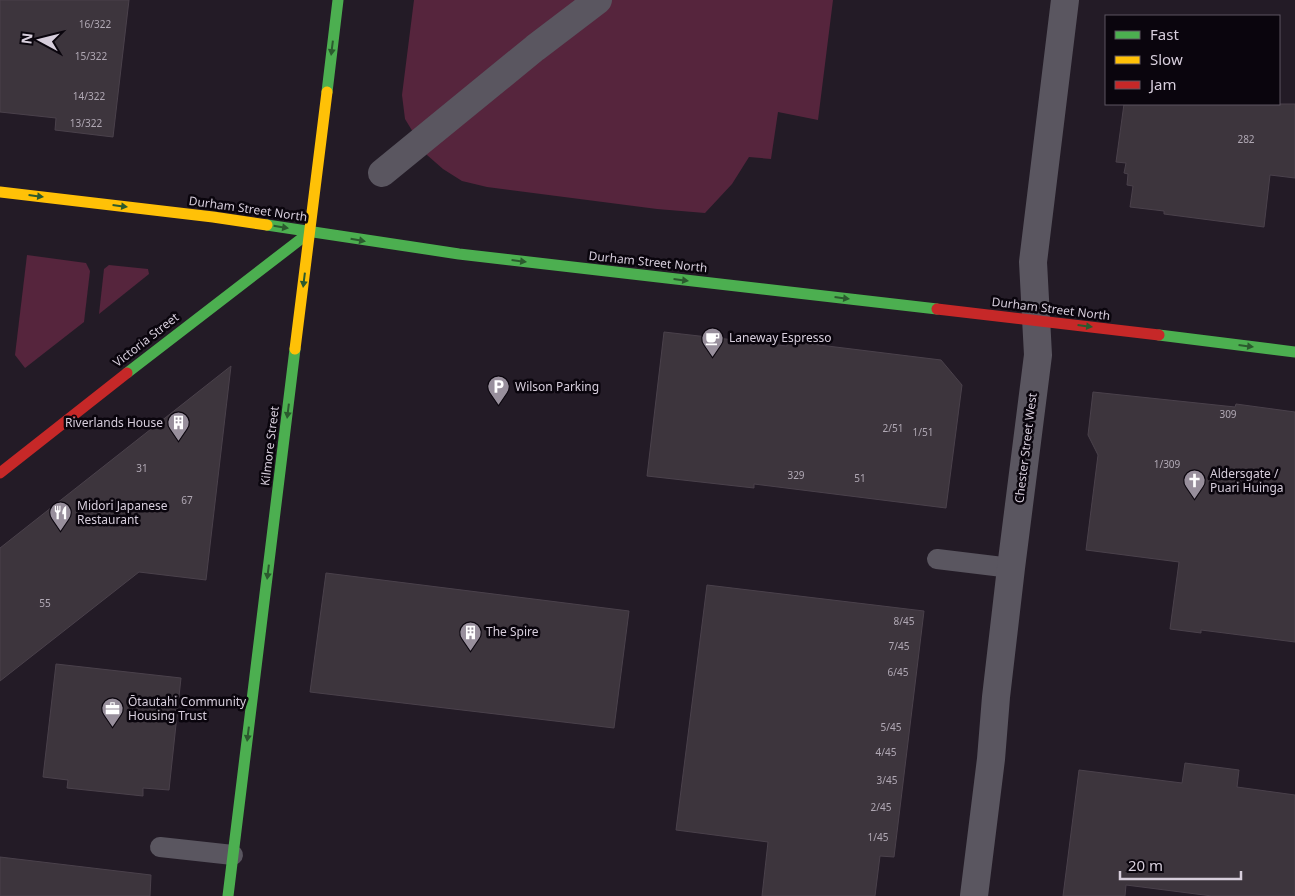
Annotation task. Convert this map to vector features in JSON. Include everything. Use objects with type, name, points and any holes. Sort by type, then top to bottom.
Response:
[{"type":"main road","name":"Kilmore Street","points":[[228,896],[338,0]]},
{"type":"main road","name":"Durham Street North","points":[[0,192],[213,217],[459,254],[1036,320],[1295,352]]},
{"type":"main road","name":"Victoria Street","points":[[0,473],[181,330],[310,232]]},
{"type":"street","points":[[382,173],[535,48],[598,0]]},
{"type":"street","name":"Chester Street West","points":[[974,896],[992,759],[996,697],[1011,568],[1038,355],[1034,262],[1065,0]]},
{"type":"lane","points":[[937,560],[1011,568]]},
{"type":"lane","points":[[160,847],[233,855]]},
{"type":"shaded area","points":[[414,0],[833,0],[818,120],[778,112],[771,159],[749,157],[732,184],[705,213],[657,209],[487,187],[462,181],[443,169],[427,155],[405,119],[402,95]]},
{"type":"shaded area","points":[[27,255],[86,263],[90,271],[84,322],[25,368],[15,355]]},
{"type":"shaded area","points":[[109,265],[148,269],[149,274],[99,314],[104,269]]},
{"type":"building","points":[[0,0],[129,0],[113,137],[55,130],[56,118],[0,112]]},
{"type":"building","points":[[1295,104],[1295,178],[1270,175],[1264,227],[1164,214],[1164,211],[1130,207],[1133,186],[1127,185],[1128,174],[1124,173],[1126,163],[1116,162],[1124,105]]},
{"type":"building","points":[[664,332],[787,346],[787,341],[941,360],[962,385],[946,508],[754,484],[754,488],[647,476]]},
{"type":"building","name":"Riverlands House","points":[[231,366],[206,580],[139,572],[0,681],[0,548]]},
{"type":"building","name":"Aldersgate / Puari Huinga","points":[[1093,392],[1235,407],[1236,404],[1295,412],[1295,642],[1201,630],[1201,633],[1170,629],[1179,562],[1086,550],[1098,455],[1088,435]]},
{"type":"building","name":"The Spire","points":[[326,573],[629,611],[614,728],[310,692]]},
{"type":"building","points":[[707,585],[924,611],[894,857],[880,856],[875,896],[762,896],[768,842],[676,830]]},
{"type":"building","name":"Ōtautahi Community Housing Trust","points":[[56,664],[181,678],[169,790],[143,788],[143,796],[67,788],[68,780],[43,777]]},
{"type":"building","points":[[1185,763],[1239,770],[1237,787],[1295,795],[1295,896],[1212,896],[1126,885],[1125,896],[1063,896],[1079,770],[1182,783]]},
{"type":"building","points":[[0,857],[151,875],[150,896],[0,896]]},
{"type":"traffic: fast","points":[[327,92],[338,0]]},
{"type":"traffic: fast","points":[[267,225],[459,254],[937,309]]},
{"type":"traffic: fast","points":[[127,373],[310,232]]},
{"type":"traffic: fast","points":[[1159,335],[1295,352]]},
{"type":"traffic: fast","points":[[228,896],[295,349]]},
{"type":"traffic: slow","points":[[295,349],[327,92]]},
{"type":"traffic: slow","points":[[0,192],[267,225]]},
{"type":"traffic: jam","points":[[937,309],[1159,335]]},
{"type":"traffic: jam","points":[[0,473],[127,373]]},
{"type":"place","name":"Laneway Espresso","points":[[713,357]]},
{"type":"place","name":"Wilson Parking","points":[[499,406]]},
{"type":"place","name":"Riverlands House","points":[[179,442]]},
{"type":"place","name":"Aldersgate / Puari Huinga","points":[[1194,500]]},
{"type":"place","name":"Midori Japanese Restaurant","points":[[61,532]]},
{"type":"place","name":"The Spire","points":[[470,651]]},
{"type":"place","name":"Ōtautahi Community Housing Trust","points":[[112,728]]}]
